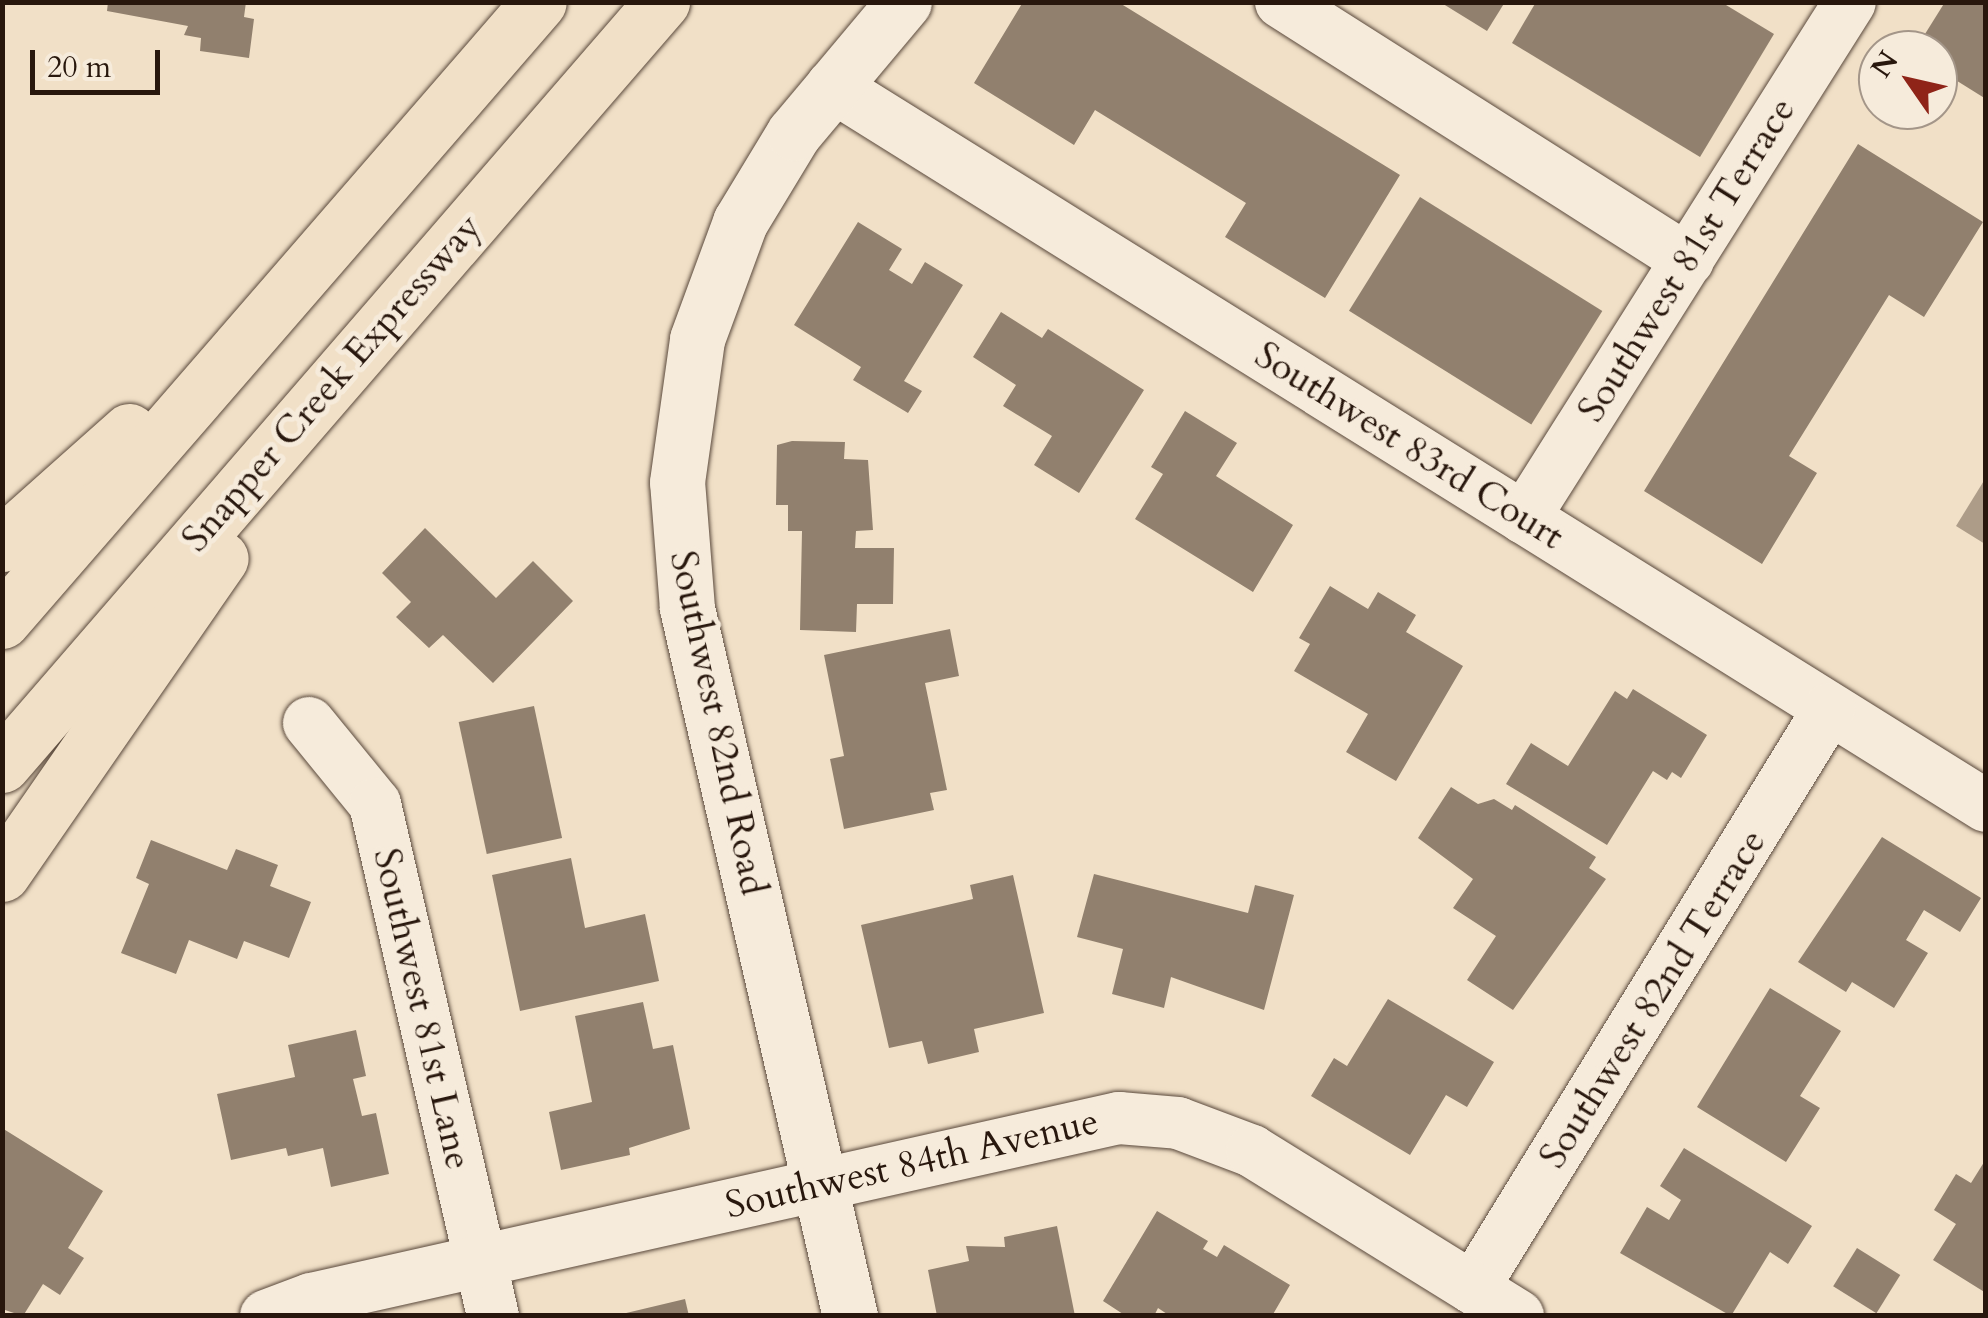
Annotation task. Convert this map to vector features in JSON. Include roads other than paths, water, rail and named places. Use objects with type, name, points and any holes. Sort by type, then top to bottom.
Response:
[{"type":"highway","points":[[2,622],[539,2]]},
{"type":"highway","name":"Snapper Creek Expressway","points":[[2,765],[662,2]]},
{"type":"highway","points":[[2,544],[292,286]]},
{"type":"highway","points":[[2,874],[380,329]]},
{"type":"street","name":"Southwest 82nd Road","points":[[850,1316],[681,559],[680,430],[698,339],[724,260],[767,174],[832,86],[904,2]]},
{"type":"street","points":[[1281,2],[1688,260]]},
{"type":"street","name":"Southwest 81st Terrace","points":[[1524,518],[1850,2]]},
{"type":"street","name":"Southwest 83rd Court","points":[[832,86],[1986,806]]},
{"type":"street","name":"Southwest 82nd Terrace","points":[[1473,1288],[1830,709]]},
{"type":"street","name":"Southwest 81st Lane","points":[[309,723],[375,804],[492,1316]]},
{"type":"street","name":"Southwest 84th Avenue","points":[[266,1316],[311,1299],[1095,1120],[1178,1123],[1252,1151],[1518,1316]]}]
